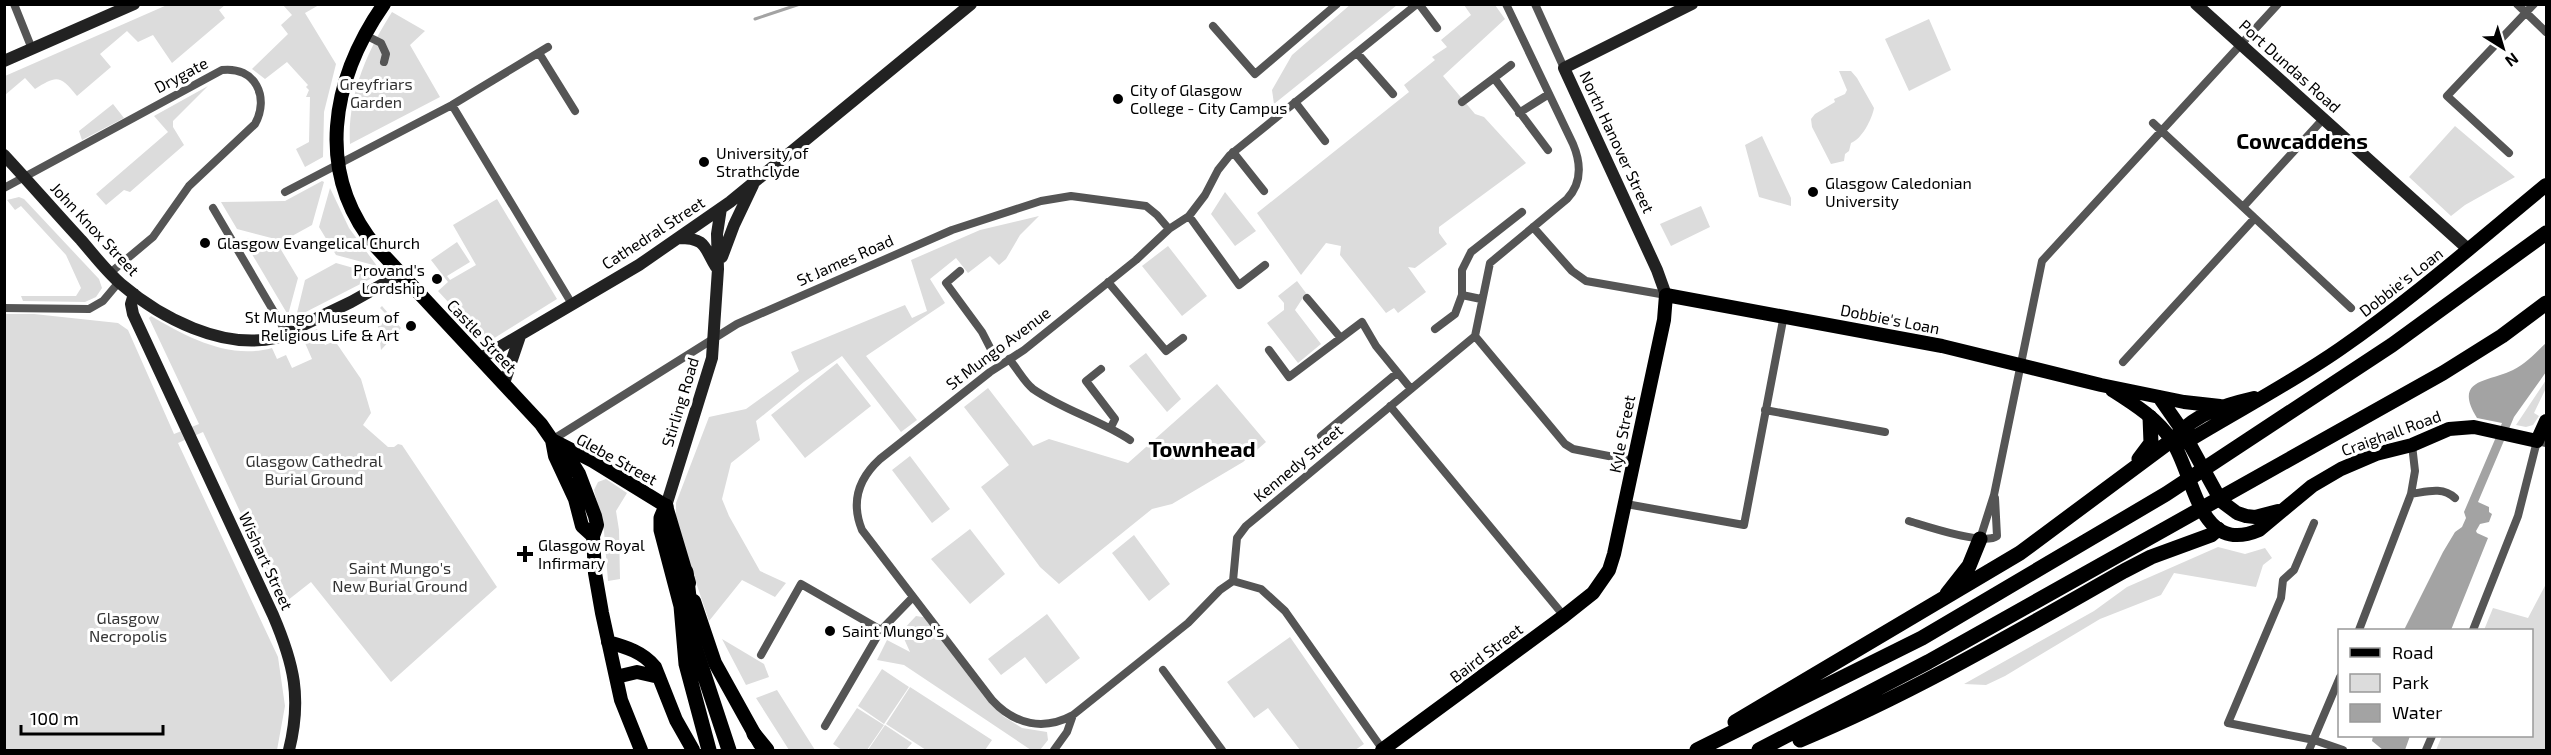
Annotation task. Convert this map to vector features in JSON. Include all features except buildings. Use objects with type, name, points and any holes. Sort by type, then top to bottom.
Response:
[{"type":"highway","points":[[1697,750],[1922,638],[2166,494],[2401,339],[2547,233]]},
{"type":"highway","points":[[1759,750],[1898,678],[2443,373],[2502,336],[2547,303]]},
{"type":"highway","points":[[2125,474],[2151,443],[2150,417]]},
{"type":"highway","points":[[1686,750],[1940,603],[2026,549],[2125,474],[2179,439]]},
{"type":"highway","points":[[666,506],[660,524],[678,595],[686,664],[709,750]]},
{"type":"highway","points":[[1775,750],[1840,723],[1926,681],[2151,558],[2214,532]]},
{"type":"highway","points":[[1940,603],[1969,566],[1980,539]]},
{"type":"highway","points":[[686,572],[696,647],[729,750]]},
{"type":"highway","points":[[754,734],[766,750]]},
{"type":"main road","name":"Castle Street","points":[[384,4],[365,35],[347,76],[340,102],[336,127],[337,164],[341,184],[356,218],[371,241],[541,424],[558,444],[583,484],[597,525],[592,536],[595,573],[608,642],[621,700],[641,750]]},
{"type":"main road","name":"Dobbie's Loan","points":[[2179,439],[2269,395],[2371,327],[2547,185]]},
{"type":"main road","name":"Dobbie's Loan","points":[[1666,295],[1784,315],[1951,348],[2159,397],[2220,406],[2269,395]]},
{"type":"main road","name":"Kyle Street","points":[[1605,577],[1614,554],[1626,504],[1664,320],[1666,295]]},
{"type":"main road","name":"Dobbie's Loan","points":[[2106,386],[2179,439]]},
{"type":"main road","points":[[2159,397],[2179,439],[2203,513],[2214,532],[2225,513],[2221,501],[2179,439]]},
{"type":"main road","name":"Dobbie's Loan","points":[[2179,439],[2220,406]]},
{"type":"main road","points":[[2542,442],[2547,421]]},
{"type":"main road","name":"Craighall Road","points":[[2214,532],[2232,535],[2249,534],[2259,530],[2280,510],[2312,486],[2342,469],[2376,454],[2412,445],[2449,429],[2474,428],[2542,442]]},
{"type":"main road","name":"Castle Street","points":[[558,444],[555,456],[575,500],[582,526],[592,536]]},
{"type":"main road","name":"Glebe Street","points":[[558,444],[593,461],[607,472],[666,506]]},
{"type":"main road","points":[[575,500],[583,484],[592,474],[607,472]]},
{"type":"main road","name":"Craighall Road","points":[[2221,501],[2237,513],[2246,516],[2254,517],[2280,510]]},
{"type":"main road","points":[[666,506],[703,632],[715,663],[754,734]]},
{"type":"main road","name":"Baird Street","points":[[1382,750],[1560,611],[1593,593],[1605,577]]},
{"type":"main road","points":[[608,642],[643,656],[655,667],[676,720],[693,750]]},
{"type":"main road","points":[[616,677],[637,672],[659,677]]},
{"type":"street","points":[[14,4],[32,49]]},
{"type":"street","points":[[4,61],[134,4]]},
{"type":"street","name":"Cathedral Street","points":[[481,358],[679,238],[721,208],[971,4]]},
{"type":"street","points":[[1213,26],[1256,74],[1337,4]]},
{"type":"street","points":[[1506,4],[1576,152],[1579,166],[1578,180],[1567,199],[1490,263],[1475,336],[1565,444],[1573,449],[1634,461]]},
{"type":"street","name":"North Hanover Street","points":[[1535,4],[1657,270],[1666,295]]},
{"type":"street","points":[[1564,68],[1692,4]]},
{"type":"street","name":"Port Dundas Road","points":[[2196,4],[2469,250]]},
{"type":"street","points":[[1980,539],[1994,495],[2042,261],[2278,4]]},
{"type":"street","points":[[2517,4],[2547,32]]},
{"type":"street","points":[[2509,153],[2447,96],[2534,4]]},
{"type":"street","points":[[1417,5],[1437,28]]},
{"type":"street","name":"St Mungo Avenue","points":[[1073,715],[1061,722],[1041,725],[1026,723],[1007,714],[992,700],[862,530],[856,514],[857,495],[861,484],[879,459],[1108,282],[1189,216],[1205,195],[1218,170],[1233,152],[1417,5]]},
{"type":"street","points":[[365,35],[381,43],[386,54],[384,62]]},
{"type":"street","points":[[285,192],[452,105],[548,47]]},
{"type":"street","points":[[539,53],[575,111]]},
{"type":"street","points":[[1357,53],[1393,94]]},
{"type":"street","points":[[1462,102],[1511,65]]},
{"type":"street","name":"Drygate","points":[[25,178],[222,70],[244,72],[252,78],[257,86],[261,103],[255,124],[192,183],[153,237],[114,277]]},
{"type":"street","points":[[1494,78],[1548,150]]},
{"type":"street","points":[[1519,113],[1549,94]]},
{"type":"street","points":[[1295,102],[1324,141]]},
{"type":"street","points":[[452,105],[572,304]]},
{"type":"street","points":[[2243,207],[2324,118]]},
{"type":"street","points":[[2153,123],[2352,308]]},
{"type":"street","points":[[1233,152],[1264,191]]},
{"type":"street","name":"John Knox Street","points":[[4,155],[114,277],[134,294],[186,324],[217,337],[265,340],[286,334],[401,274]]},
{"type":"street","points":[[4,188],[25,178]]},
{"type":"street","name":"Stirling Road","points":[[718,269],[734,225],[755,182]]},
{"type":"street","name":"St James Road","points":[[558,444],[713,339],[765,311],[833,283],[932,237],[1056,197],[1071,196],[1146,206],[1170,230]]},
{"type":"street","points":[[213,208],[286,334]]},
{"type":"street","name":"Stirling Road","points":[[666,506],[712,358],[718,269],[717,234],[721,208]]},
{"type":"street","points":[[1435,329],[1455,314],[1462,295],[1462,270],[1471,252],[1522,212]]},
{"type":"street","points":[[1189,216],[1239,285],[1265,265]]},
{"type":"street","points":[[2122,362],[2254,219]]},
{"type":"street","points":[[1533,227],[1572,271],[1586,281],[1666,295]]},
{"type":"street","points":[[679,238],[694,238],[703,243],[718,269]]},
{"type":"street","points":[[960,271],[946,283],[982,332],[999,365]]},
{"type":"street","points":[[4,308],[89,309],[103,301],[114,277]]},
{"type":"street","points":[[1108,282],[1166,351],[1183,338]]},
{"type":"street","name":"Wishart Street","points":[[134,294],[131,303],[133,314],[291,658],[297,699],[295,727],[289,750]]},
{"type":"street","points":[[1462,295],[1481,299]]},
{"type":"street","points":[[1307,298],[1340,337]]},
{"type":"street","points":[[1626,504],[1744,525],[1784,315]]},
{"type":"street","points":[[1269,350],[1289,377],[1362,322],[1376,346],[1411,389]]},
{"type":"street","points":[[504,383],[520,336]]},
{"type":"street","name":"Kennedy Street","points":[[1233,581],[1235,548],[1240,532],[1475,336]]},
{"type":"street","points":[[1009,359],[1032,388],[1081,415],[1111,427],[1130,440]]},
{"type":"street","points":[[1101,369],[1086,381],[1115,419],[1111,427]]},
{"type":"street","points":[[1321,436],[1397,374]]},
{"type":"street","points":[[1390,406],[1560,611]]},
{"type":"street","points":[[1765,410],[1885,432]]},
{"type":"street","points":[[2473,629],[2518,516],[2542,442]]},
{"type":"street","points":[[2359,629],[2411,494],[2415,471],[2412,445]]},
{"type":"street","points":[[2411,494],[2435,490],[2446,491],[2455,498]]},
{"type":"street","points":[[1909,521],[1980,539],[1992,539],[1997,536],[1994,495]]},
{"type":"street","points":[[2314,523],[2294,570],[2283,580],[2281,598],[2228,723],[2314,740],[2343,750]]},
{"type":"street","points":[[1054,750],[1067,732],[1073,715],[1188,623],[1220,590],[1233,581],[1261,589],[1285,611],[1382,750]]},
{"type":"street","points":[[761,655],[801,584],[881,630]]},
{"type":"street","points":[[825,726],[881,630],[912,597]]},
{"type":"street","points":[[1163,670],[1222,750]]},
{"type":"street","points":[[2309,750],[2338,682]]},
{"type":"green space","points":[[1351,4],[1397,5],[1274,104],[1272,90],[1292,55]]},
{"type":"green space","points":[[167,5],[225,5],[219,10],[225,18],[172,63],[153,35],[138,42],[127,31],[100,54],[111,67],[77,96],[58,79],[48,81],[35,89],[25,78],[5,95],[5,76]]},
{"type":"green space","points":[[283,5],[319,5],[305,13],[336,64],[324,112],[323,157],[305,167],[296,149],[309,142],[310,97],[306,97],[309,90],[306,87],[308,85],[287,62],[265,79],[252,69],[288,34],[281,25],[292,15]]},
{"type":"green space","points":[[1464,5],[1495,5],[1505,19],[1443,76],[1475,114],[1484,117],[1526,163],[1439,227],[1439,233],[1447,244],[1415,268],[1408,267],[1426,292],[1398,313],[1394,308],[1386,313],[1340,255],[1341,246],[1326,243],[1301,275],[1257,213],[1409,92],[1404,85],[1435,60],[1432,57],[1447,47],[1441,40],[1471,15]]},
{"type":"green space","name":"Greyfriars Garden","points":[[392,12],[425,31],[410,45],[440,97],[350,144],[352,109],[360,75],[374,42]]},
{"type":"green space","points":[[1929,19],[1951,70],[1909,91],[1885,39]]},
{"type":"green space","points":[[1839,71],[1851,71],[1874,108],[1866,128],[1851,143],[1844,161],[1831,164],[1812,127],[1811,119],[1835,102],[1834,99],[1845,94],[1847,90]]},
{"type":"green space","points":[[208,86],[173,121],[173,127],[184,145],[130,192],[124,190],[106,205],[96,194],[168,132],[154,116]]},
{"type":"green space","points":[[113,104],[124,118],[82,140],[79,131]]},
{"type":"green space","points":[[2455,126],[2515,177],[2465,205],[2451,216],[2409,177]]},
{"type":"green space","points":[[1762,136],[1791,198],[1791,206],[1759,197],[1745,145]]},
{"type":"green space","points":[[324,182],[312,225],[283,241],[237,229],[221,202],[285,201]]},
{"type":"green space","points":[[330,188],[349,228],[377,266],[336,255],[319,227]]},
{"type":"green space","points":[[1225,192],[1256,231],[1235,246],[1211,214]]},
{"type":"green space","points":[[19,197],[24,199],[99,279],[102,288],[96,297],[85,302],[23,301],[21,296],[76,296],[81,288],[66,255],[21,206],[15,210],[7,200]]},
{"type":"green space","points":[[497,199],[557,299],[485,342],[438,291],[448,282],[431,260],[457,242],[470,262],[447,276],[450,280],[476,265],[453,225]]},
{"type":"green space","points":[[1701,206],[1710,227],[1671,246],[1660,224]]},
{"type":"green space","points":[[1039,216],[1020,235],[1006,259],[999,265],[990,256],[968,273],[956,258],[930,279],[945,303],[866,356],[917,420],[901,432],[842,356],[804,382],[756,421],[760,440],[731,463],[722,499],[760,571],[786,583],[775,597],[742,580],[709,621],[676,523],[676,503],[709,417],[746,409],[799,371],[791,352],[905,305],[912,318],[927,311],[911,260],[980,230]]},
{"type":"green space","points":[[243,239],[280,248],[298,278],[288,315]]},
{"type":"green space","points":[[1168,246],[1207,296],[1182,316],[1142,266]]},
{"type":"green space","points":[[336,263],[378,275],[296,317],[305,280]]},
{"type":"green space","points":[[1297,281],[1306,293],[1295,310],[1321,344],[1298,363],[1267,323],[1284,310],[1284,303],[1278,296]]},
{"type":"green space","points":[[382,306],[401,328],[381,350],[378,325],[386,320],[383,317],[386,314],[380,308]]},
{"type":"green space","name":"Glasgow Necropolis","points":[[5,314],[34,314],[118,323],[128,330],[174,434],[199,424],[149,318],[151,316],[194,339],[224,349],[256,351],[272,348],[277,359],[286,355],[292,368],[312,359],[302,336],[317,329],[325,345],[335,341],[361,379],[371,413],[363,425],[388,447],[402,445],[497,587],[391,682],[311,582],[283,604],[203,432],[178,443],[278,657],[285,706],[277,750],[5,750]]},
{"type":"green space","points":[[1146,353],[1181,399],[1167,412],[1129,366]]},
{"type":"green space","points":[[837,363],[871,406],[805,458],[771,415]]},
{"type":"green space","points":[[2546,380],[2546,388],[2534,413],[2539,416],[2533,425],[2526,427],[2516,425]]},
{"type":"green space","points":[[1217,384],[1266,442],[1243,462],[1172,504],[1152,509],[1059,584],[1040,567],[981,487],[1009,465],[964,407],[988,388],[1033,446],[1049,439],[1128,463]]},
{"type":"green space","points":[[910,456],[950,509],[932,523],[892,470]]},
{"type":"green space","points":[[606,479],[627,493],[616,511],[619,530],[620,579],[608,581],[604,531],[594,490],[598,482]]},
{"type":"green space","points":[[970,529],[1005,574],[970,604],[931,559]]},
{"type":"green space","points":[[1134,535],[1170,584],[1149,601],[1112,553]]},
{"type":"green space","points":[[2218,547],[2245,554],[2265,548],[2272,558],[2263,565],[2256,587],[2174,573],[2161,595],[2100,619],[1986,685],[1964,684],[2094,611],[2127,587]]},
{"type":"green space","points":[[2546,584],[2546,750],[2436,750],[2442,737],[2533,737],[2533,629],[2484,629],[2493,608],[2528,618]]},
{"type":"green space","points":[[1047,614],[1080,658],[1046,684],[1025,657],[1001,675],[988,659]]},
{"type":"green space","points":[[916,616],[929,618],[1003,716],[1022,728],[1047,732],[1048,740],[1040,750],[1031,750],[904,665],[877,660],[887,640],[910,652],[901,632]]},
{"type":"green space","points":[[1290,637],[1364,744],[1355,750],[1300,750],[1268,708],[1254,718],[1227,682]]},
{"type":"green space","points":[[722,639],[764,664],[769,677],[746,685]]},
{"type":"green space","points":[[882,669],[909,687],[884,724],[858,706]]},
{"type":"green space","points":[[910,687],[992,740],[985,750],[926,750],[886,724]]},
{"type":"green space","points":[[777,690],[815,750],[789,750],[756,698]]},
{"type":"green space","points":[[857,708],[884,725],[867,750],[842,750],[833,744]]},
{"type":"green space","points":[[885,725],[912,743],[906,750],[868,750]]},
{"type":"water","points":[[2546,343],[2546,372],[2514,417],[2478,502],[2489,507],[2489,512],[2492,514],[2489,522],[2480,524],[2476,531],[2488,538],[2451,629],[2404,629],[2443,552],[2455,532],[2462,527],[2466,518],[2464,512],[2502,423],[2477,418],[2470,405],[2471,388],[2527,361]]},
{"type":"water","points":[[2373,737],[2410,737],[2405,750],[2383,750],[2372,741]]},
{"type":"waterway","points":[[755,19],[800,4]]},
{"type":"place","name":"City of Glasgow College - City Campus","points":[[1118,99]]},
{"type":"place","name":"University of Strathclyde","points":[[704,162]]},
{"type":"place","name":"Glasgow Caledonian University","points":[[1813,192]]},
{"type":"place","name":"Glasgow Evangelical Church","points":[[205,243]]},
{"type":"place","name":"Provand's Lordship","points":[[437,279]]},
{"type":"place","name":"St Mungo Museum of Religious Life & Art","points":[[411,326]]},
{"type":"place","name":"Glasgow Royal Infirmary","points":[[525,554]]},
{"type":"place","name":"Saint Mungo's","points":[[830,631]]},
{"type":"district","name":"Cowcaddens","points":[[2302,141]]},
{"type":"district","name":"Townhead","points":[[1202,449]]},
{"type":"park label","name":"Glasgow Cathedral Burial Ground","points":[[314,470]]},
{"type":"park label","name":"Saint Mungo's New Burial Ground","points":[[400,577]]}]
